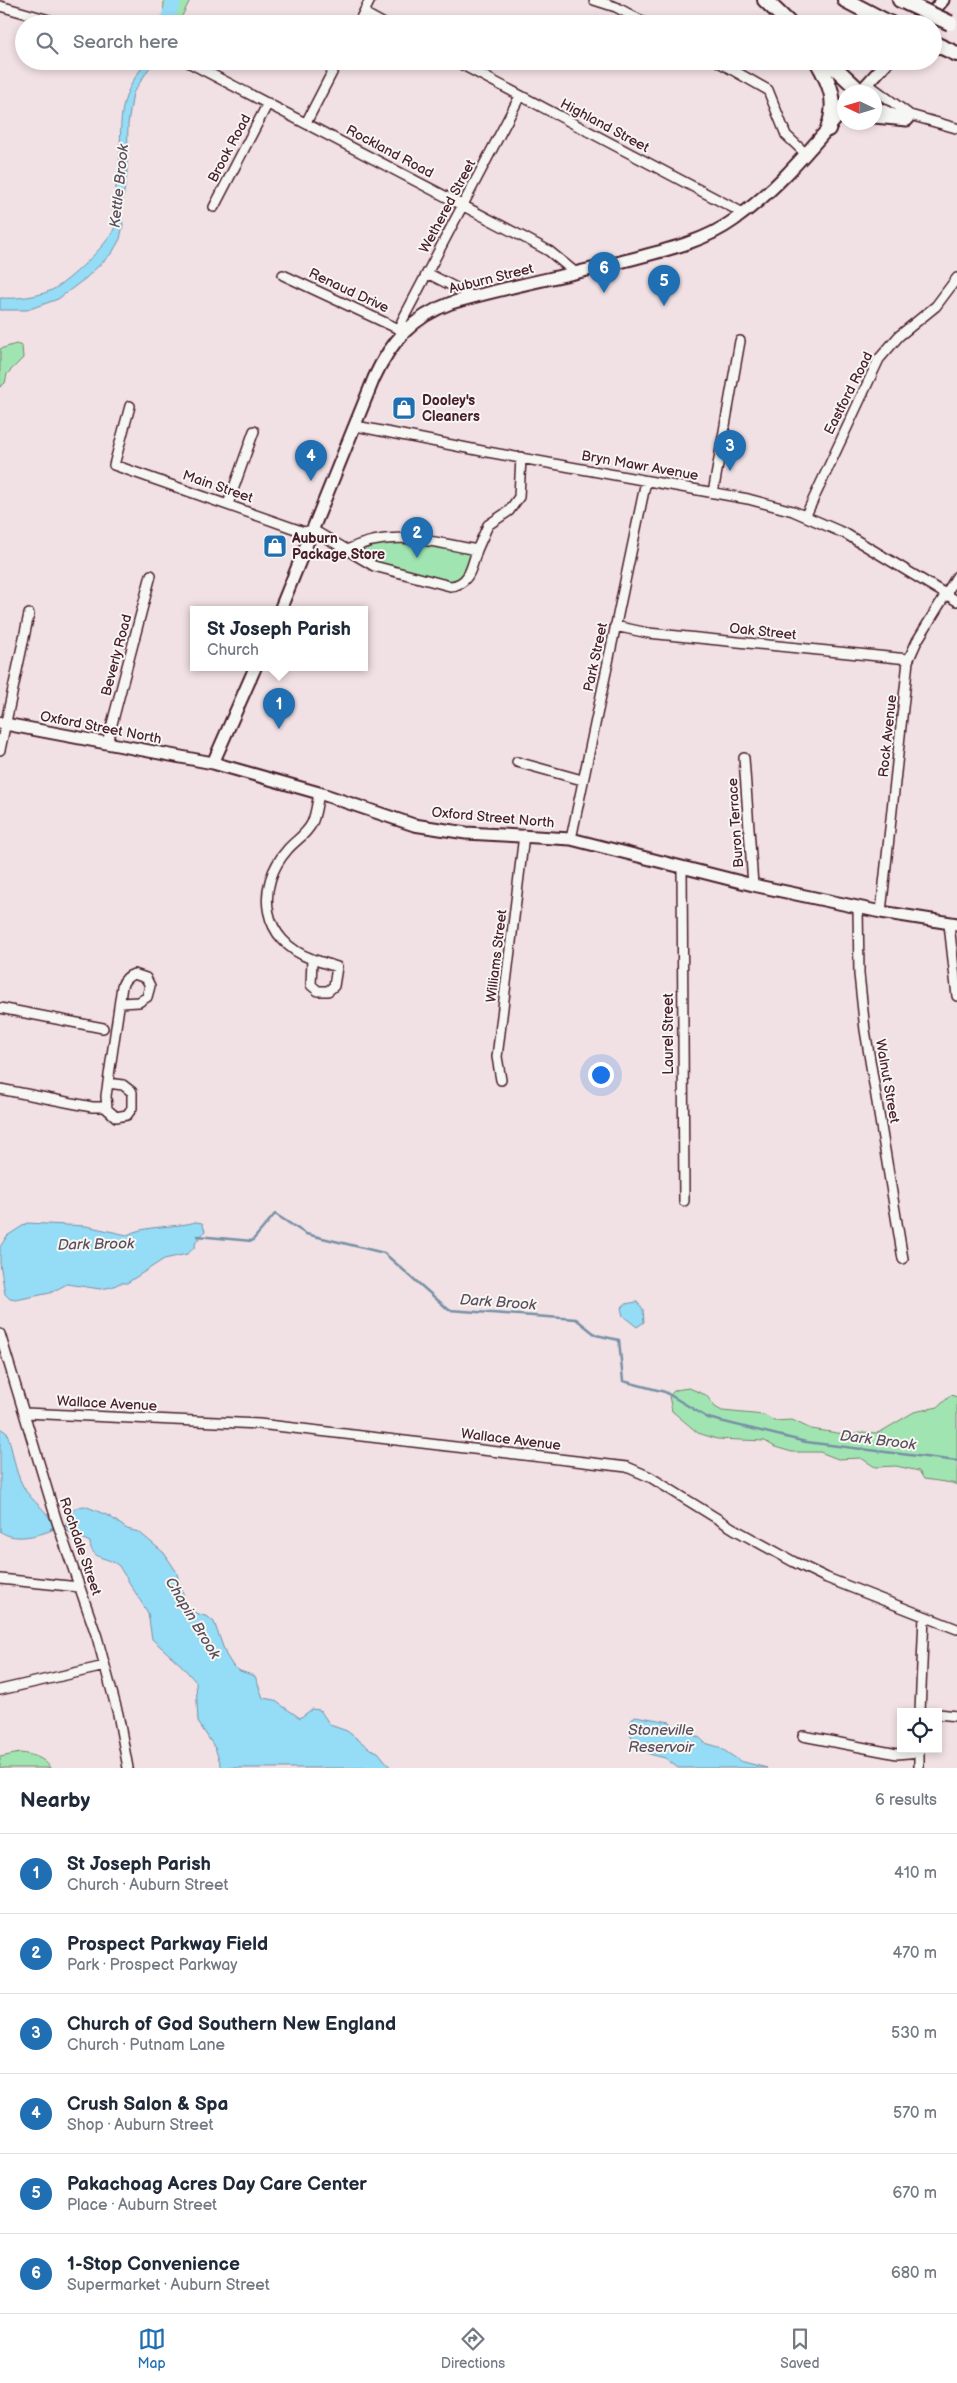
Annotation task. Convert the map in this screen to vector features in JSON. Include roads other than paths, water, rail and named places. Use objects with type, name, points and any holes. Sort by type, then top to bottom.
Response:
[{"type":"highway","points":[[765,0],[780,15]]},
{"type":"highway","points":[[845,0],[874,15]]},
{"type":"highway","points":[[906,3],[932,15]]},
{"type":"highway","points":[[942,20],[954,25]]},
{"type":"highway","points":[[942,47],[957,54]]},
{"type":"highway","points":[[822,70],[832,96],[833,114],[828,129]]},
{"type":"highway","points":[[839,70],[856,85]]},
{"type":"main road","points":[[930,15],[943,0]]},
{"type":"main road","points":[[866,85],[880,70]]},
{"type":"main road","name":"Auburn Street","points":[[282,606],[381,363],[404,331],[430,312],[474,297],[576,273],[687,243],[716,231],[743,213],[779,183],[837,118]]},
{"type":"main road","points":[[882,118],[907,120]]},
{"type":"main road","points":[[828,129],[837,125]]},
{"type":"main road","points":[[213,763],[254,671]]},
{"type":"main road","name":"Oxford Street North","points":[[3,724],[213,763],[319,793],[414,824],[466,833],[571,839],[753,885],[881,912],[953,924]]},
{"type":"street","points":[[368,15],[364,13],[370,0]]},
{"type":"street","points":[[594,0],[616,7],[631,15]]},
{"type":"street","points":[[0,6],[32,15]]},
{"type":"street","name":"Rockland Road","points":[[204,70],[549,251],[576,273]]},
{"type":"street","points":[[306,123],[333,70]]},
{"type":"street","name":"Highland Street","points":[[472,70],[743,213]]},
{"type":"street","points":[[733,70],[768,90],[786,134],[806,154]]},
{"type":"street","name":"Wethered Street","points":[[404,331],[402,321],[520,96]]},
{"type":"street","points":[[882,100],[910,115],[957,128]]},
{"type":"street","name":"Brook Road","points":[[214,207],[268,103]]},
{"type":"street","points":[[882,108],[907,120],[957,128]]},
{"type":"street","points":[[427,273],[474,297]]},
{"type":"street","name":"Renaud Drive","points":[[283,275],[404,331]]},
{"type":"street","name":"Eastford Road","points":[[806,515],[875,365],[899,336],[934,308],[957,278]]},
{"type":"street","points":[[713,493],[740,341]]},
{"type":"street","name":"Main Street","points":[[130,406],[114,465],[304,532],[313,530]]},
{"type":"street","name":"Bryn Mawr Avenue","points":[[356,426],[756,501],[806,515],[846,534],[957,600]]},
{"type":"street","points":[[228,504],[254,431]]},
{"type":"street","points":[[313,530],[374,566],[450,586],[460,585],[466,579],[488,525],[509,511],[519,497],[520,457]]},
{"type":"street","name":"Park Street","points":[[571,839],[646,481]]},
{"type":"street","points":[[347,550],[370,540],[390,538],[477,550]]},
{"type":"street","name":"Beverly Road","points":[[107,743],[151,575]]},
{"type":"street","name":"Rock Avenue","points":[[881,912],[908,659],[916,640],[957,576]]},
{"type":"street","points":[[0,750],[3,724],[29,614]]},
{"type":"street","name":"Oak Street","points":[[615,626],[648,632],[908,659]]},
{"type":"street","name":"Buron Terrace","points":[[744,758],[753,885]]},
{"type":"street","points":[[517,762],[582,780]]},
{"type":"street","points":[[312,959],[290,948],[275,932],[270,922],[268,900],[272,878],[280,861],[312,823],[319,793]]},
{"type":"street","name":"Williams Street","points":[[501,1080],[497,1057],[524,835]]},
{"type":"street","name":"Laurel Street","points":[[682,867],[684,1201]]},
{"type":"street","name":"Walnut Street","points":[[858,907],[859,974],[865,1030],[889,1164],[903,1259]]},
{"type":"street","points":[[953,924],[957,996]]},
{"type":"street","points":[[108,1083],[129,1088],[132,1092],[134,1101],[131,1111],[121,1117],[110,1114],[106,1107],[108,1083],[120,1003]]},
{"type":"street","points":[[0,1008],[103,1028]]},
{"type":"street","points":[[0,1090],[92,1107],[106,1107]]},
{"type":"street","name":"Rochdale Street","points":[[0,1334],[57,1522],[79,1587],[90,1612],[118,1714],[128,1768]]},
{"type":"street","name":"Wallace Avenue","points":[[25,1413],[259,1424],[627,1468],[650,1477],[734,1529],[794,1562],[827,1578],[957,1629]]},
{"type":"street","points":[[0,1579],[79,1587]]},
{"type":"street","points":[[920,1708],[924,1616]]},
{"type":"street","points":[[0,1690],[105,1666]]},
{"type":"street","points":[[942,1714],[957,1716]]},
{"type":"street","points":[[803,1736],[897,1754],[902,1753]]},
{"type":"street","points":[[919,1753],[919,1768]]},
{"type":"water","name":"Kettle Brook","points":[[140,70],[148,70],[133,93],[128,124],[127,172],[121,212],[123,225],[120,239],[112,253],[86,278],[58,299],[27,310],[0,310],[0,298],[33,296],[59,286],[86,262],[110,236],[114,229],[113,206],[119,168],[122,112],[129,88]]},
{"type":"water","points":[[196,1222],[202,1223],[205,1231],[196,1242],[194,1248],[187,1254],[164,1259],[127,1283],[120,1283],[112,1287],[100,1289],[67,1284],[50,1293],[16,1300],[10,1299],[5,1294],[0,1263],[0,1247],[7,1236],[27,1223],[86,1226],[127,1235],[151,1228]]},
{"type":"water","points":[[637,1302],[643,1309],[644,1322],[637,1327],[623,1316],[621,1308],[625,1304]]},
{"type":"water","points":[[0,1428],[7,1433],[23,1486],[48,1515],[53,1526],[52,1530],[25,1537],[12,1536],[0,1531]]},
{"type":"water","points":[[85,1506],[109,1516],[127,1529],[139,1532],[164,1553],[176,1571],[187,1606],[193,1612],[208,1617],[214,1622],[226,1655],[233,1666],[240,1671],[255,1676],[263,1698],[274,1700],[300,1718],[312,1709],[320,1710],[330,1725],[347,1731],[370,1749],[378,1752],[391,1768],[222,1768],[215,1748],[198,1722],[196,1682],[181,1665],[152,1639],[148,1613],[119,1566],[93,1552],[90,1542],[69,1532],[67,1519],[69,1515],[75,1509]]},
{"type":"water","name":"Stoneville Reservoir","points":[[635,1716],[670,1722],[677,1728],[700,1738],[705,1743],[719,1747],[740,1761],[767,1768],[678,1768],[665,1758],[649,1754],[631,1737],[630,1722]]},
{"type":"waterway","name":"Kettle Brook","points":[[169,15],[174,0]]},
{"type":"waterway","name":"Dark Brook","points":[[197,1236],[252,1241],[275,1214],[306,1234],[384,1253],[449,1310],[576,1319],[596,1335],[619,1340],[623,1381],[665,1392],[708,1418],[806,1442],[957,1461]]},
{"type":"waterway","name":"Chapin Brook","points":[[51,1529],[70,1525]]},
{"type":"place","name":"1-Stop Convenience","points":[[604,293]]},
{"type":"place","name":"Pakachoag Acres Day Care Center","points":[[664,306]]},
{"type":"place","name":"Dooley's Cleaners","points":[[404,408]]},
{"type":"place","name":"Church of God Southern New England","points":[[730,471]]},
{"type":"place","name":"Crush Salon & Spa","points":[[311,481]]},
{"type":"place","name":"Auburn Package Store","points":[[275,546]]},
{"type":"place","name":"Prospect Parkway Field","points":[[417,558]]},
{"type":"place","name":"St Joseph Parish","points":[[279,729]]}]
